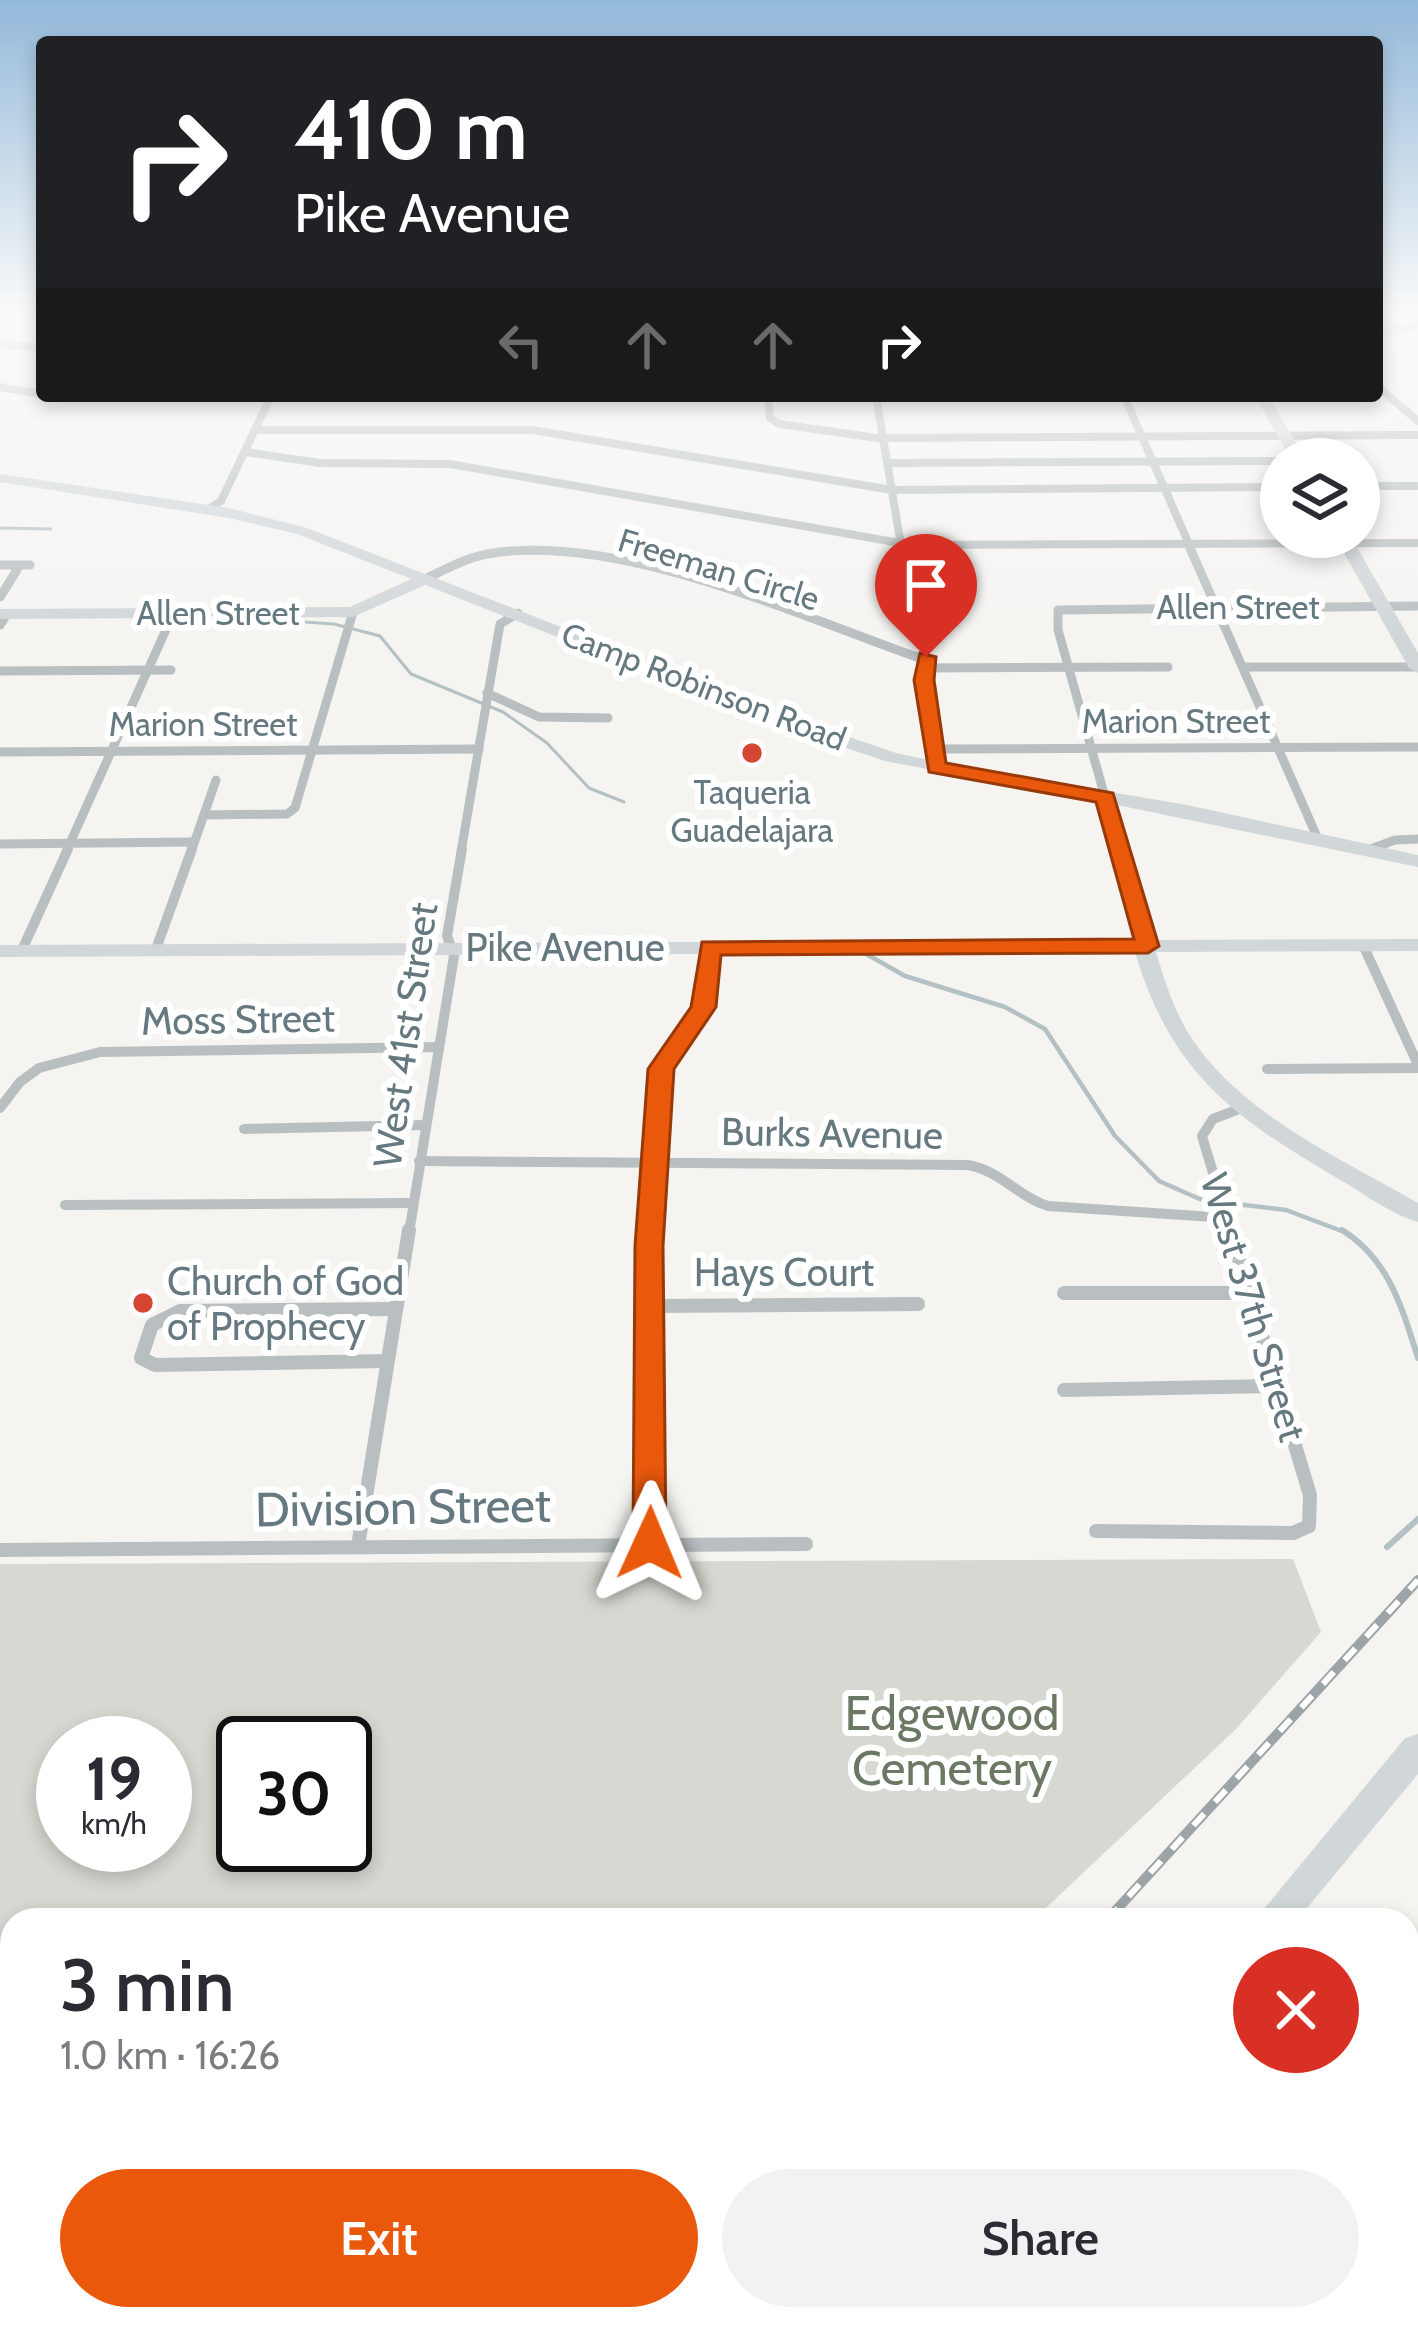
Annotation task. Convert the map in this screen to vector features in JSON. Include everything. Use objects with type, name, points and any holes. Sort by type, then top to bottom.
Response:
[{"type":"main road","points":[[1276,421],[1285,436]]},
{"type":"main road","name":"Camp Robinson Road","points":[[0,478],[209,509],[292,529],[845,743],[1418,861]]},
{"type":"main road","points":[[1355,558],[1418,667]]},
{"type":"main road","name":"Allen Street","points":[[2,612],[350,621],[428,578]]},
{"type":"main road","points":[[1052,789],[1090,806],[1116,834]]},
{"type":"main road","points":[[1105,797],[1166,1008],[1185,1045],[1244,1107],[1418,1214]]},
{"type":"main road","points":[[1116,834],[1137,819],[1187,811]]},
{"type":"main road","name":"Pike Avenue","points":[[11,951],[1418,945]]},
{"type":"main road","points":[[1284,1908],[1418,1748]]},
{"type":"street","points":[[209,509],[221,501],[260,421]]},
{"type":"street","points":[[774,421],[884,438],[1418,435]]},
{"type":"street","points":[[881,421],[900,544],[926,640],[924,664],[935,758]]},
{"type":"street","points":[[1134,421],[1318,839]]},
{"type":"street","points":[[256,430],[544,431],[892,490],[1260,487]]},
{"type":"street","points":[[246,452],[320,464],[450,464],[900,544],[1260,542]]},
{"type":"street","points":[[888,463],[1260,461]]},
{"type":"street","points":[[1380,486],[1418,486]]},
{"type":"street","points":[[1380,541],[1418,543]]},
{"type":"street","name":"Freeman Circle","points":[[428,578],[469,560],[504,552],[618,561],[924,664],[1168,668]]},
{"type":"street","points":[[0,565],[30,565]]},
{"type":"street","points":[[2,612],[17,570],[14,566]]},
{"type":"street","name":"Allen Street","points":[[1070,668],[1058,630],[1058,610],[1418,606]]},
{"type":"street","name":"West 41st Street","points":[[358,1546],[454,956],[447,936],[486,700],[500,624],[518,613]]},
{"type":"street","points":[[11,951],[72,843],[173,614]]},
{"type":"street","points":[[204,814],[290,813],[296,808],[350,621]]},
{"type":"street","points":[[1244,667],[1418,667]]},
{"type":"street","points":[[1070,668],[1105,797]]},
{"type":"street","points":[[0,671],[171,670]]},
{"type":"street","points":[[486,700],[539,717],[608,718]]},
{"type":"street","name":"Marion Street","points":[[935,758],[1092,748],[1418,747]]},
{"type":"street","name":"Marion Street","points":[[0,752],[478,749]]},
{"type":"street","points":[[156,949],[216,780]]},
{"type":"street","points":[[1368,850],[1395,840],[1418,839]]},
{"type":"street","points":[[0,844],[191,842]]},
{"type":"street","points":[[1267,1069],[1418,1066],[1364,946]]},
{"type":"street","points":[[650,1543],[649,1246],[661,1069],[704,1007],[710,947]]},
{"type":"street","name":"Moss Street","points":[[0,1108],[20,1082],[39,1068],[116,1051],[439,1048]]},
{"type":"street","name":"West 37th Street","points":[[1096,1532],[1306,1529],[1312,1515],[1310,1495],[1202,1136],[1213,1120],[1244,1107]]},
{"type":"street","points":[[244,1129],[425,1125]]},
{"type":"street","name":"Burks Avenue","points":[[419,1161],[988,1167],[1000,1170],[1024,1198],[1048,1207],[1226,1211]]},
{"type":"street","points":[[65,1205],[412,1203]]},
{"type":"street","points":[[1064,1293],[1250,1293]]},
{"type":"street","name":"Hays Court","points":[[650,1306],[918,1304]]},
{"type":"street","points":[[386,1361],[155,1365],[141,1358],[152,1325],[180,1311],[394,1310]]},
{"type":"street","points":[[1064,1390],[1278,1385]]},
{"type":"street","name":"Division Street","points":[[0,1550],[806,1544]]},
{"type":"green space","name":"Edgewood Cemetery","points":[[1293,1559],[1321,1632],[1235,1730],[1046,1908],[0,1908],[0,1564]]},
{"type":"waterway","points":[[0,528],[51,529]]},
{"type":"waterway","points":[[227,617],[334,624],[380,636],[411,674],[503,712],[547,743],[589,788],[624,802]]},
{"type":"waterway","points":[[861,951],[905,976],[1005,1007],[1045,1029],[1115,1136],[1159,1181],[1202,1200],[1286,1210],[1345,1232]]},
{"type":"waterway","points":[[1345,1232],[1382,1270],[1418,1358]]},
{"type":"waterway","points":[[1387,1547],[1418,1519]]},
{"type":"railway","points":[[1118,1908],[1418,1580]]},
{"type":"place","name":"Taqueria Guadelajara","points":[[752,753]]},
{"type":"place","name":"Church of God of Prophecy","points":[[143,1303]]},
{"type":"route","points":[[650,1543],[649,1246],[661,1069],[668,1052],[704,1007],[710,947],[1148,946],[1105,797],[936,767],[924,680],[926,657]]}]
